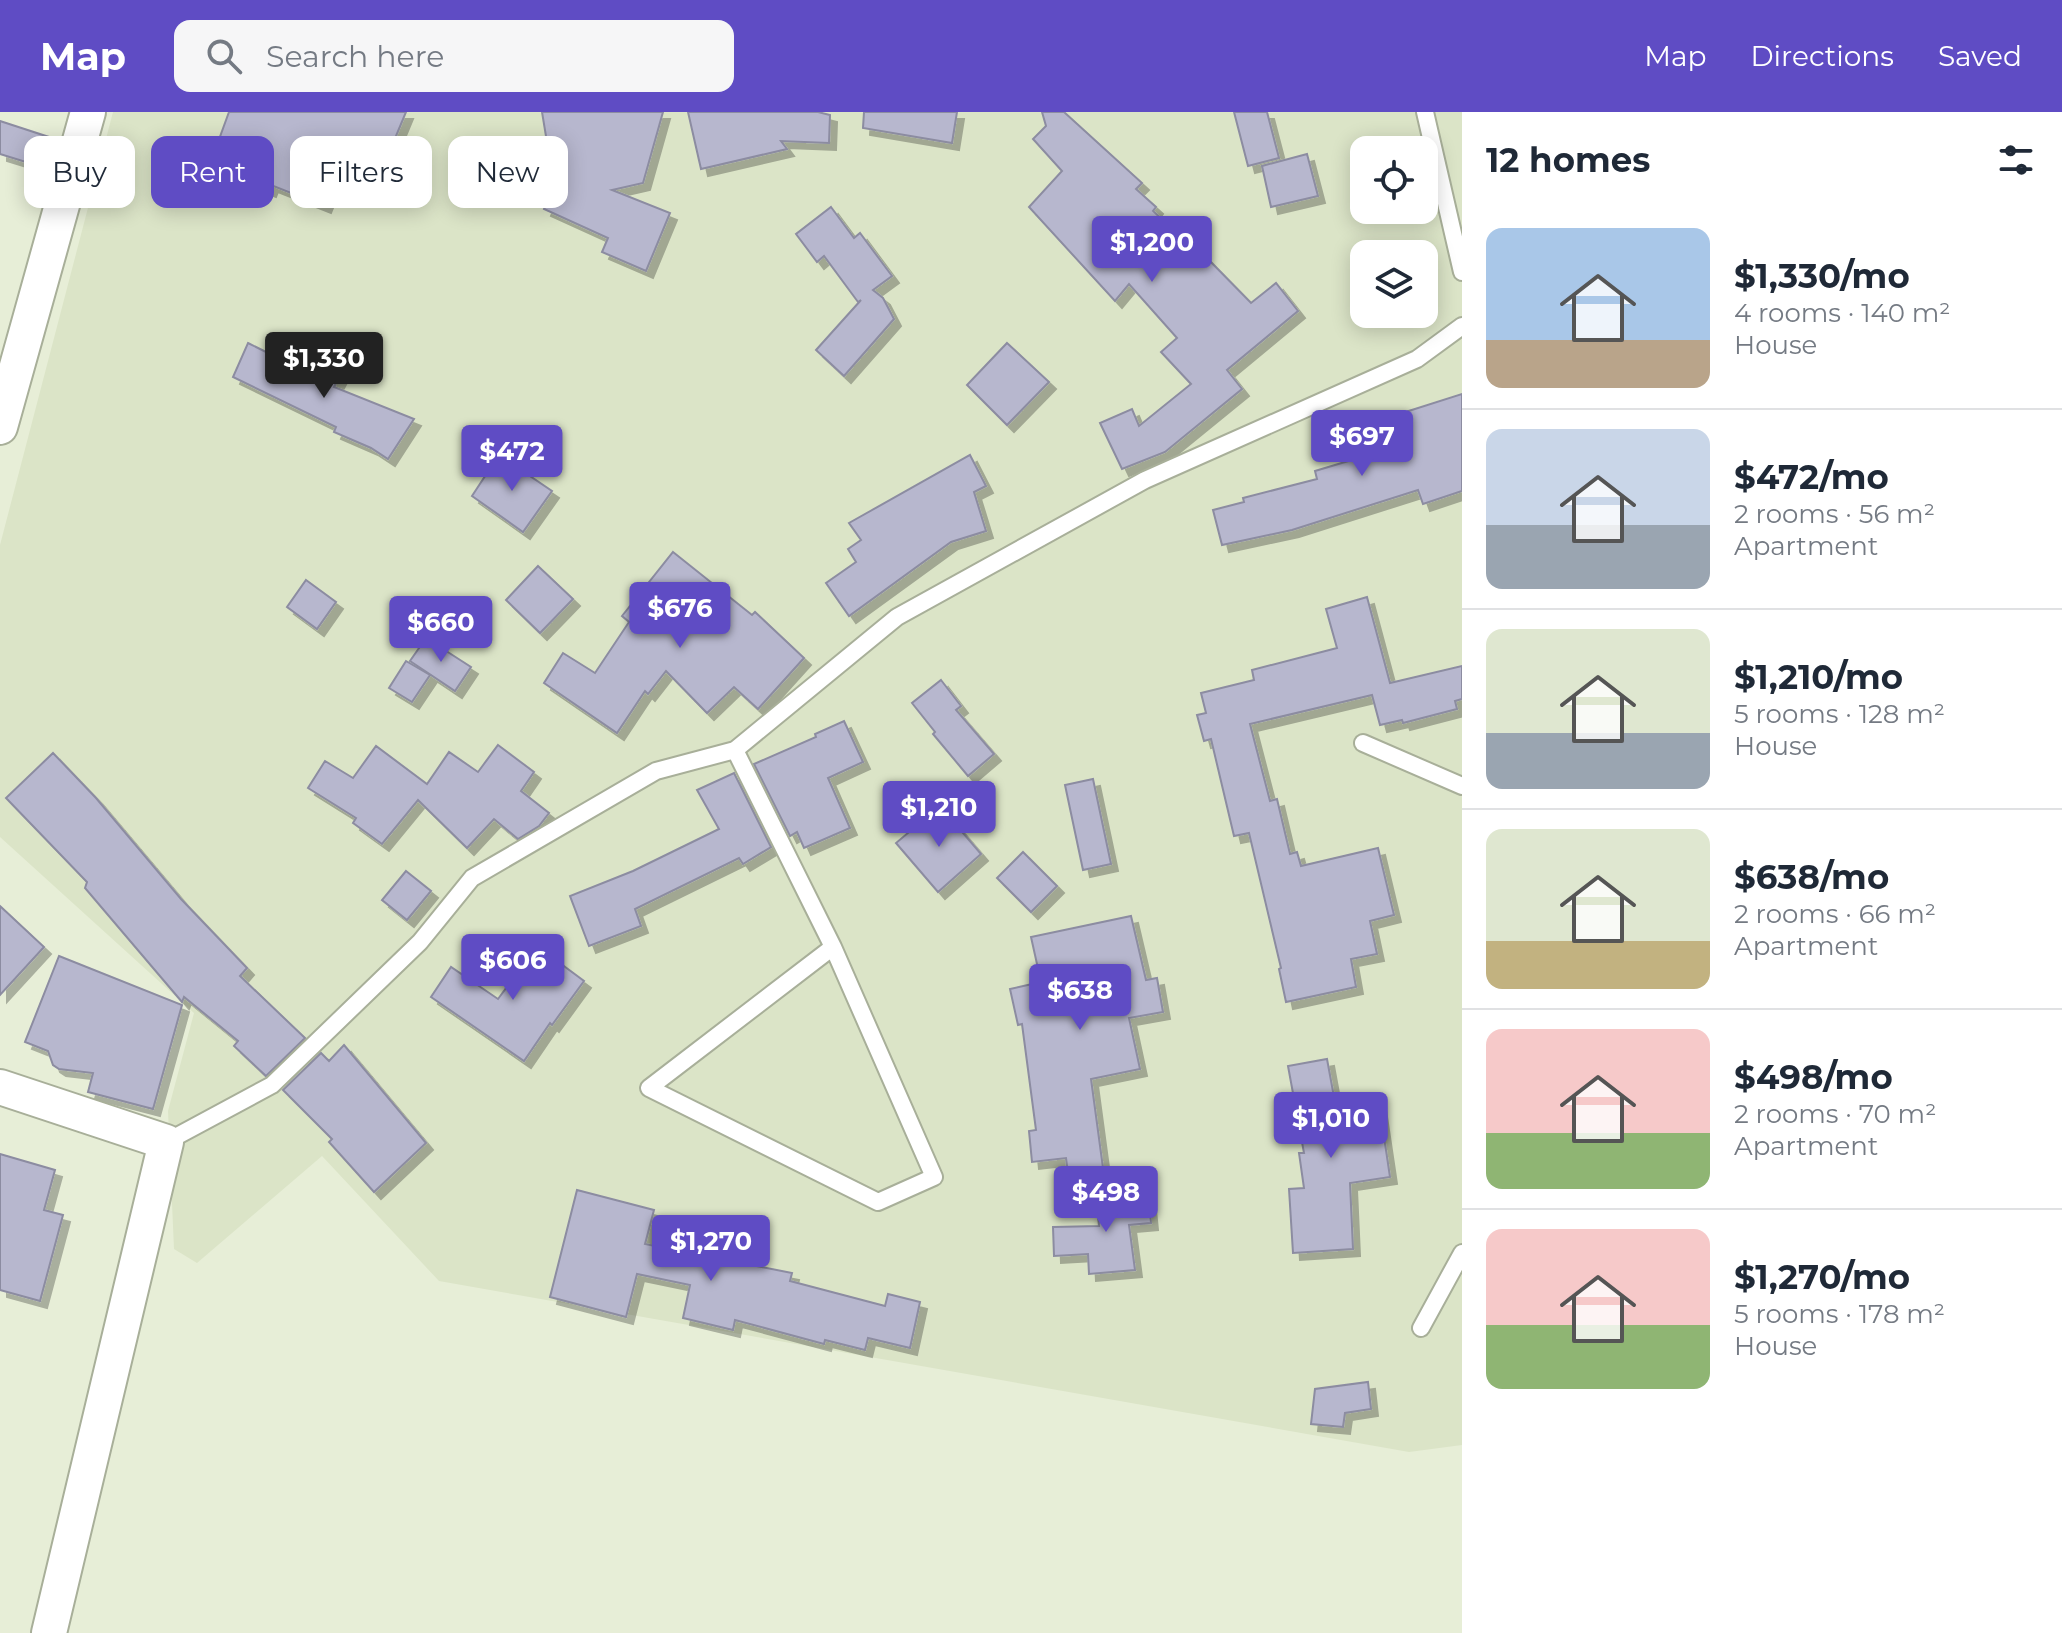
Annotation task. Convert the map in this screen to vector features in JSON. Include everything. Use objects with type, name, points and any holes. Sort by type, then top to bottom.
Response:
[{"type":"street","points":[[0,427],[88,112]]},
{"type":"street","points":[[0,1087],[166,1142],[49,1633]]},
{"type":"lane","points":[[1425,112],[1462,272]]},
{"type":"lane","points":[[166,1142],[272,1085],[420,942],[472,878],[656,771],[735,750],[897,617],[1145,480],[1417,359],[1462,326]]},
{"type":"lane","points":[[1363,743],[1462,786]]},
{"type":"lane","points":[[735,750],[833,947],[934,1177],[878,1202],[649,1088],[833,947]]},
{"type":"lane","points":[[1421,1328],[1462,1253]]},
{"type":"shaded area","points":[[113,112],[1462,112],[1462,1445],[1409,1452],[439,1281],[322,1156],[197,1263],[174,1249],[168,1111],[194,1013],[0,837],[0,545],[88,208],[135,208],[135,136],[107,136]]},
{"type":"building","points":[[229,112],[406,112],[396,136],[290,136],[290,193],[274,186],[274,136],[220,136]]},
{"type":"building","points":[[542,112],[663,112],[643,183],[612,190],[670,213],[646,271],[602,252],[608,238],[544,209],[568,208],[568,136],[546,136]]},
{"type":"building","points":[[688,112],[818,112],[830,115],[829,143],[781,141],[787,149],[701,169]]},
{"type":"building","points":[[864,112],[957,112],[952,143],[863,128]]},
{"type":"building","points":[[1042,112],[1064,112],[1142,183],[1136,189],[1156,207],[1153,211],[1200,255],[1202,253],[1251,303],[1276,283],[1298,311],[1227,370],[1242,389],[1165,452],[1122,469],[1100,423],[1132,409],[1139,426],[1191,384],[1161,352],[1177,338],[1129,284],[1115,301],[1029,207],[1062,171],[1033,139],[1046,126]]},
{"type":"building","points":[[1234,112],[1267,112],[1279,158],[1248,166]]},
{"type":"building","points":[[0,121],[46,136],[24,136],[24,161],[0,154]]},
{"type":"building","points":[[1307,154],[1318,196],[1271,207],[1262,166]]},
{"type":"building","points":[[831,207],[854,238],[860,233],[892,276],[873,290],[883,298],[894,319],[844,376],[816,350],[861,300],[858,302],[824,256],[817,262],[796,234]]},
{"type":"building","points":[[248,343],[310,374],[318,359],[342,372],[334,387],[414,419],[388,459],[334,432],[336,427],[233,377]]},
{"type":"building","points":[[1007,343],[1049,382],[1007,425],[967,385]]},
{"type":"building","points":[[1462,394],[1462,491],[1423,504],[1418,490],[1292,530],[1222,545],[1213,510],[1244,502],[1243,498],[1317,479],[1315,471],[1402,445],[1393,416]]},
{"type":"building","points":[[499,455],[552,491],[523,532],[472,496]]},
{"type":"building","points":[[970,455],[986,486],[974,492],[986,531],[951,542],[849,616],[826,583],[856,562],[848,549],[861,540],[849,523]]},
{"type":"building","points":[[673,552],[752,615],[755,612],[804,658],[758,709],[734,687],[707,713],[666,671],[648,694],[645,691],[617,733],[544,683],[563,653],[595,673],[629,622],[622,616]]},
{"type":"building","points":[[538,566],[573,599],[540,633],[506,600]]},
{"type":"building","points":[[306,580],[336,602],[317,629],[287,607]]},
{"type":"building","points":[[1367,597],[1390,683],[1462,666],[1462,699],[1455,701],[1457,709],[1403,723],[1402,720],[1380,725],[1372,695],[1250,724],[1270,801],[1277,799],[1290,854],[1297,852],[1301,866],[1378,848],[1394,915],[1370,921],[1377,954],[1351,959],[1356,987],[1286,1002],[1249,833],[1234,836],[1211,739],[1204,741],[1197,715],[1206,713],[1201,693],[1254,680],[1252,670],[1337,648],[1326,609]]},
{"type":"building","points":[[426,638],[471,667],[455,691],[410,661]]},
{"type":"building","points":[[406,661],[430,675],[412,702],[389,688]]},
{"type":"building","points":[[941,680],[961,706],[956,710],[994,754],[968,776],[912,703]]},
{"type":"building","points":[[844,721],[863,762],[828,778],[850,828],[804,848],[797,832],[790,836],[754,764]]},
{"type":"building","points":[[498,745],[534,772],[521,791],[549,813],[539,826],[518,839],[494,819],[467,848],[418,800],[382,844],[353,823],[356,818],[308,788],[325,761],[353,778],[376,746],[427,784],[449,752],[478,772]]},
{"type":"building","points":[[53,753],[96,798],[181,899],[247,968],[240,976],[305,1038],[266,1076],[234,1046],[238,1041],[184,997],[182,1002],[85,888],[87,882],[6,798]]},
{"type":"building","points":[[734,773],[771,847],[743,864],[739,858],[635,909],[641,926],[589,946],[570,896],[633,871],[719,829],[697,790]]},
{"type":"building","points":[[1093,779],[1111,864],[1083,870],[1065,785]]},
{"type":"building","points":[[940,806],[981,854],[938,892],[896,843]]},
{"type":"building","points":[[1023,852],[1057,886],[1031,912],[997,878]]},
{"type":"building","points":[[406,871],[431,891],[407,920],[382,900]]},
{"type":"building","points":[[0,906],[44,947],[0,995]]},
{"type":"building","points":[[1131,916],[1146,980],[1157,978],[1163,1012],[1129,1018],[1140,1069],[1091,1079],[1103,1168],[1068,1173],[1066,1158],[1032,1162],[1029,1131],[1036,1130],[1022,1024],[1018,1025],[1010,989],[1041,982],[1031,937]]},
{"type":"building","points":[[537,946],[584,981],[524,1061],[431,997],[451,967],[498,999]]},
{"type":"building","points":[[59,956],[182,1005],[153,1109],[88,1092],[93,1073],[59,1069],[53,1065],[48,1051],[25,1042]]},
{"type":"building","points":[[344,1045],[426,1143],[374,1192],[329,1142],[332,1139],[283,1090],[321,1053],[329,1061]]},
{"type":"building","points":[[1327,1059],[1336,1108],[1379,1103],[1390,1177],[1350,1183],[1353,1249],[1293,1253],[1289,1189],[1304,1188],[1299,1153],[1304,1153],[1288,1066]]},
{"type":"building","points":[[0,1154],[55,1170],[44,1210],[63,1215],[40,1301],[0,1290]]},
{"type":"building","points":[[577,1190],[654,1210],[645,1244],[792,1273],[790,1281],[885,1306],[888,1294],[920,1302],[910,1348],[868,1338],[865,1350],[825,1340],[824,1344],[735,1320],[733,1330],[683,1318],[690,1285],[637,1274],[626,1317],[550,1297]]},
{"type":"building","points":[[1148,1193],[1151,1223],[1129,1225],[1135,1270],[1089,1274],[1088,1254],[1054,1256],[1053,1227],[1099,1226],[1096,1198]]},
{"type":"building","points":[[1368,1382],[1371,1409],[1345,1413],[1343,1427],[1311,1424],[1315,1389]]}]
